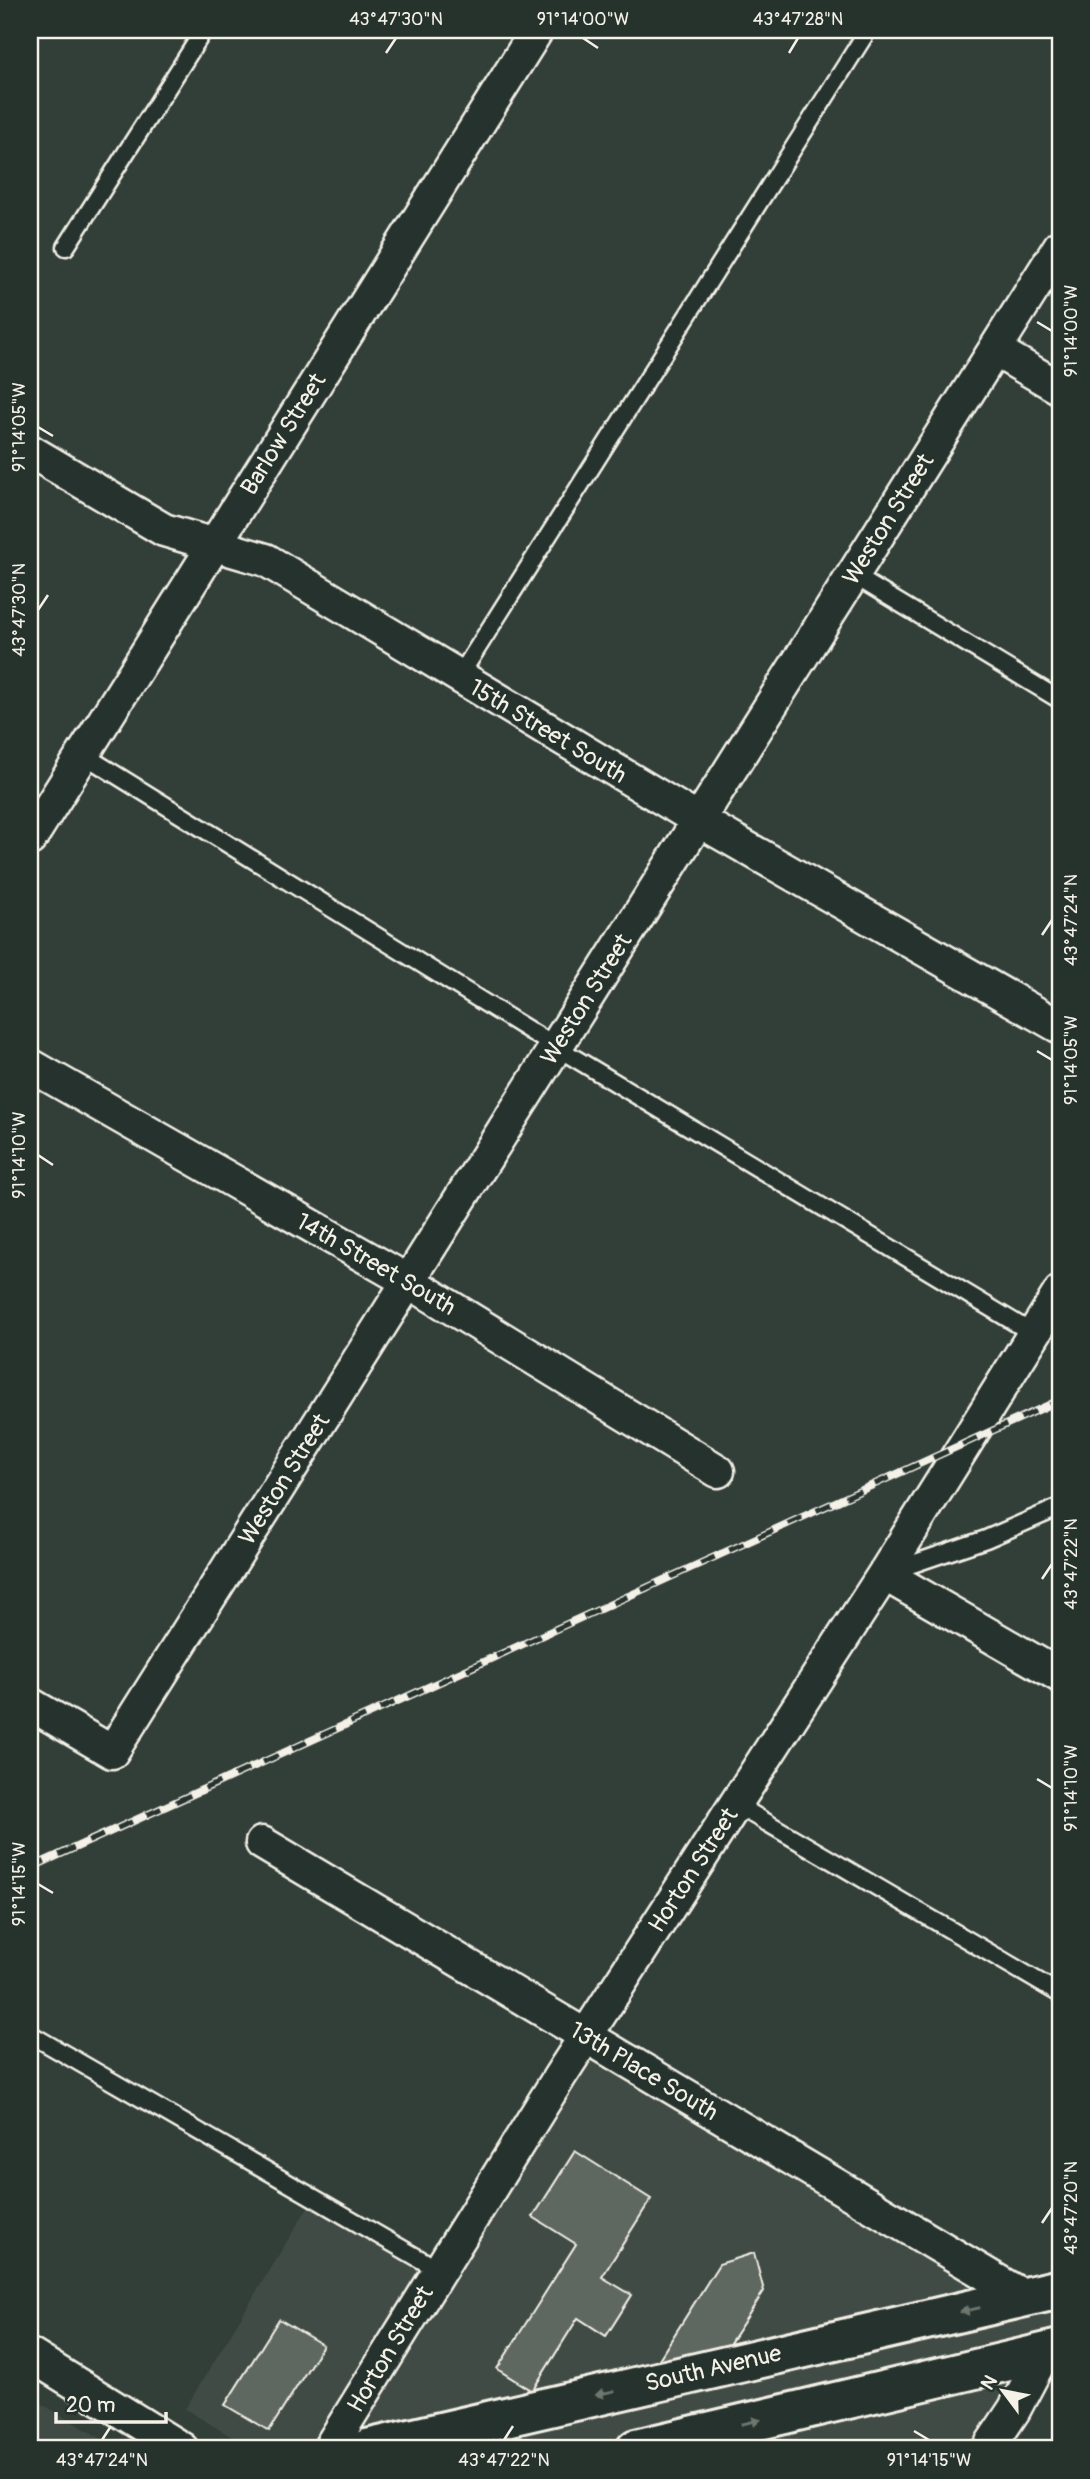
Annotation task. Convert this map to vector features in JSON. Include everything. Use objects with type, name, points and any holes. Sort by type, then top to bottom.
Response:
[{"type":"highway","name":"South Avenue","points":[[367,2449],[1043,2294]]},
{"type":"highway","points":[[636,2449],[1052,2351]]},
{"type":"street","name":"Barlow Street","points":[[30,839],[537,30]]},
{"type":"street","name":"Weston Street","points":[[30,1704],[112,1752],[1060,246]]},
{"type":"street","points":[[995,350],[1060,388]]},
{"type":"street","name":"15th Street South","points":[[30,451],[164,530],[266,560],[698,820],[1060,1027]]},
{"type":"street","name":"14th Street South","points":[[30,1065],[408,1281],[718,1471]]},
{"type":"street","name":"Horton Street","points":[[329,2449],[586,2037],[884,1574],[1060,1292]]},
{"type":"street","points":[[884,1574],[1060,1676]]},
{"type":"street","name":"13th Place South","points":[[262,1843],[586,2037],[1043,2294]]},
{"type":"street","points":[[988,2449],[1052,2351]]},
{"type":"street","points":[[30,2355],[182,2449]]},
{"type":"lane","points":[[66,247],[204,30]]},
{"type":"lane","points":[[459,677],[868,30]]},
{"type":"lane","points":[[853,575],[1060,700]]},
{"type":"lane","points":[[84,755],[556,1047],[1034,1335]]},
{"type":"lane","points":[[884,1574],[986,1539],[1060,1507]]},
{"type":"lane","points":[[736,1804],[1060,1994]]},
{"type":"lane","points":[[30,2034],[439,2270]]},
{"type":"shaded area","points":[[586,2037],[1060,2318],[1060,2329],[985,2449],[252,2449],[185,2409],[314,2197],[438,2269]]},
{"type":"shaded area","points":[[30,2397],[119,2449],[30,2449]]},
{"type":"building","points":[[575,2151],[651,2199],[602,2277],[632,2295],[606,2336],[578,2318],[532,2391],[497,2369],[576,2244],[533,2217]]},
{"type":"building","points":[[754,2253],[764,2291],[728,2346],[656,2364],[719,2264]]},
{"type":"building","points":[[279,2319],[323,2345],[269,2431],[225,2405]]},
{"type":"railway","points":[[30,1868],[1060,1400]]}]
